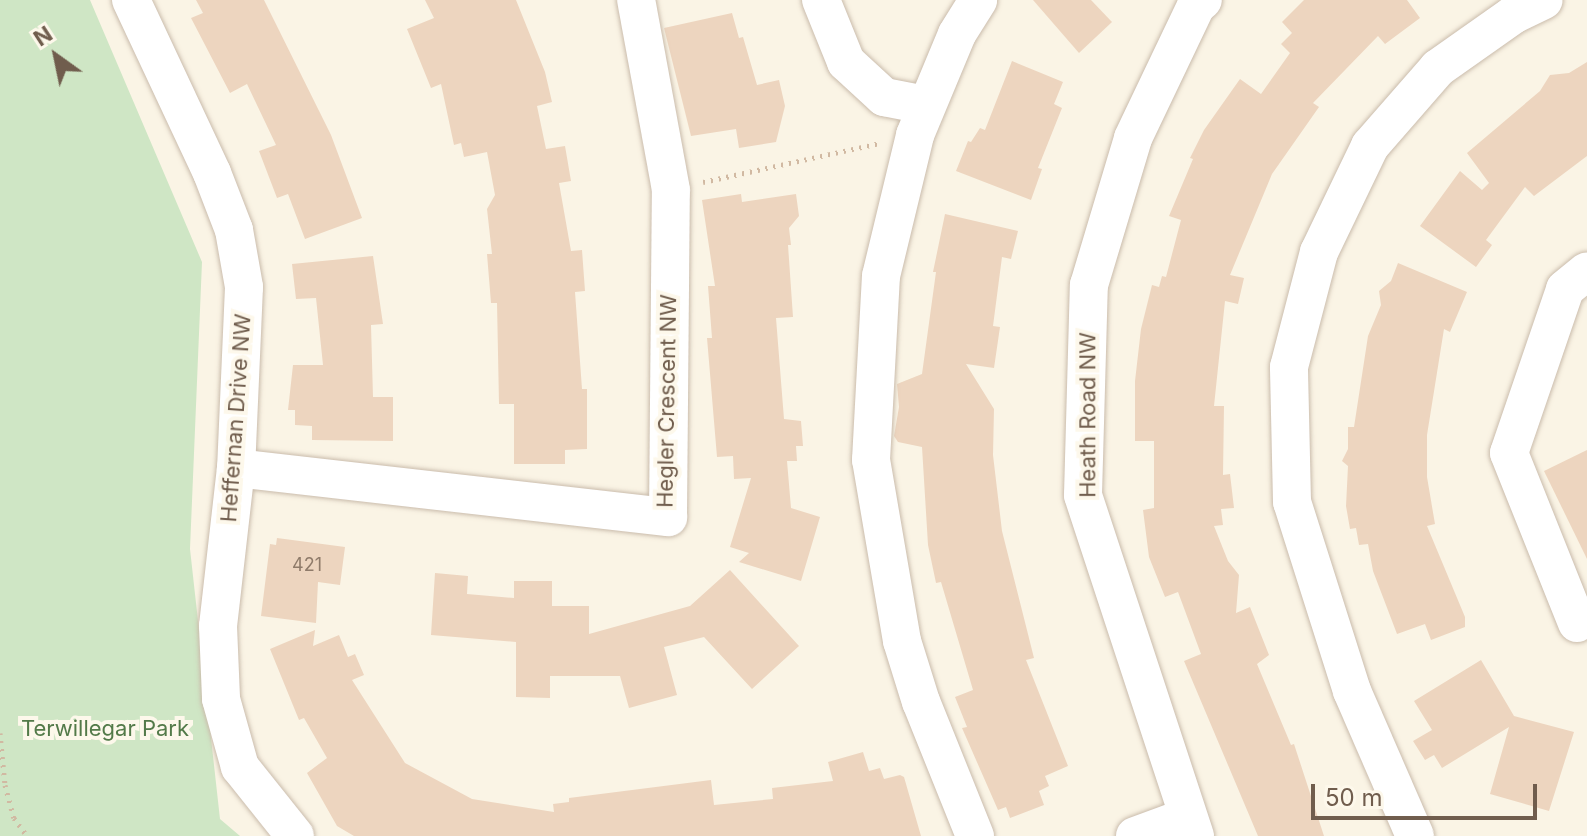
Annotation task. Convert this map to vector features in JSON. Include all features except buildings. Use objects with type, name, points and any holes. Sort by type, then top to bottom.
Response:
[{"type":"street","name":"Heffernan Drive NW","points":[[131,0],[212,173],[234,230],[244,287],[236,468],[218,626],[221,699],[240,767],[295,836]]},
{"type":"street","name":"Hegler Crescent NW","points":[[236,468],[668,517],[671,190],[636,0]]},
{"type":"street","points":[[821,0],[846,62],[884,97],[920,120]]},
{"type":"street","points":[[975,836],[921,702],[902,641],[871,460],[881,276],[920,120],[957,34],[978,0]]},
{"type":"street","points":[[1415,836],[1352,691],[1292,502],[1289,367],[1319,252],[1370,146],[1438,68],[1513,15],[1544,0]]},
{"type":"street","name":"Heath Road NW","points":[[1191,827],[1083,495],[1089,285],[1133,138],[1196,2]]},
{"type":"street","points":[[1577,623],[1509,453],[1580,287]]},
{"type":"street","points":[[1135,836],[1191,827]]},
{"type":"path","points":[[671,190],[920,120]]},
{"type":"path","points":[[0,733],[8,796],[14,818],[27,836]]},
{"type":"green space","name":"Terwillegar Park","points":[[0,0],[90,0],[202,262],[190,549],[220,819],[240,836],[0,836]]}]
